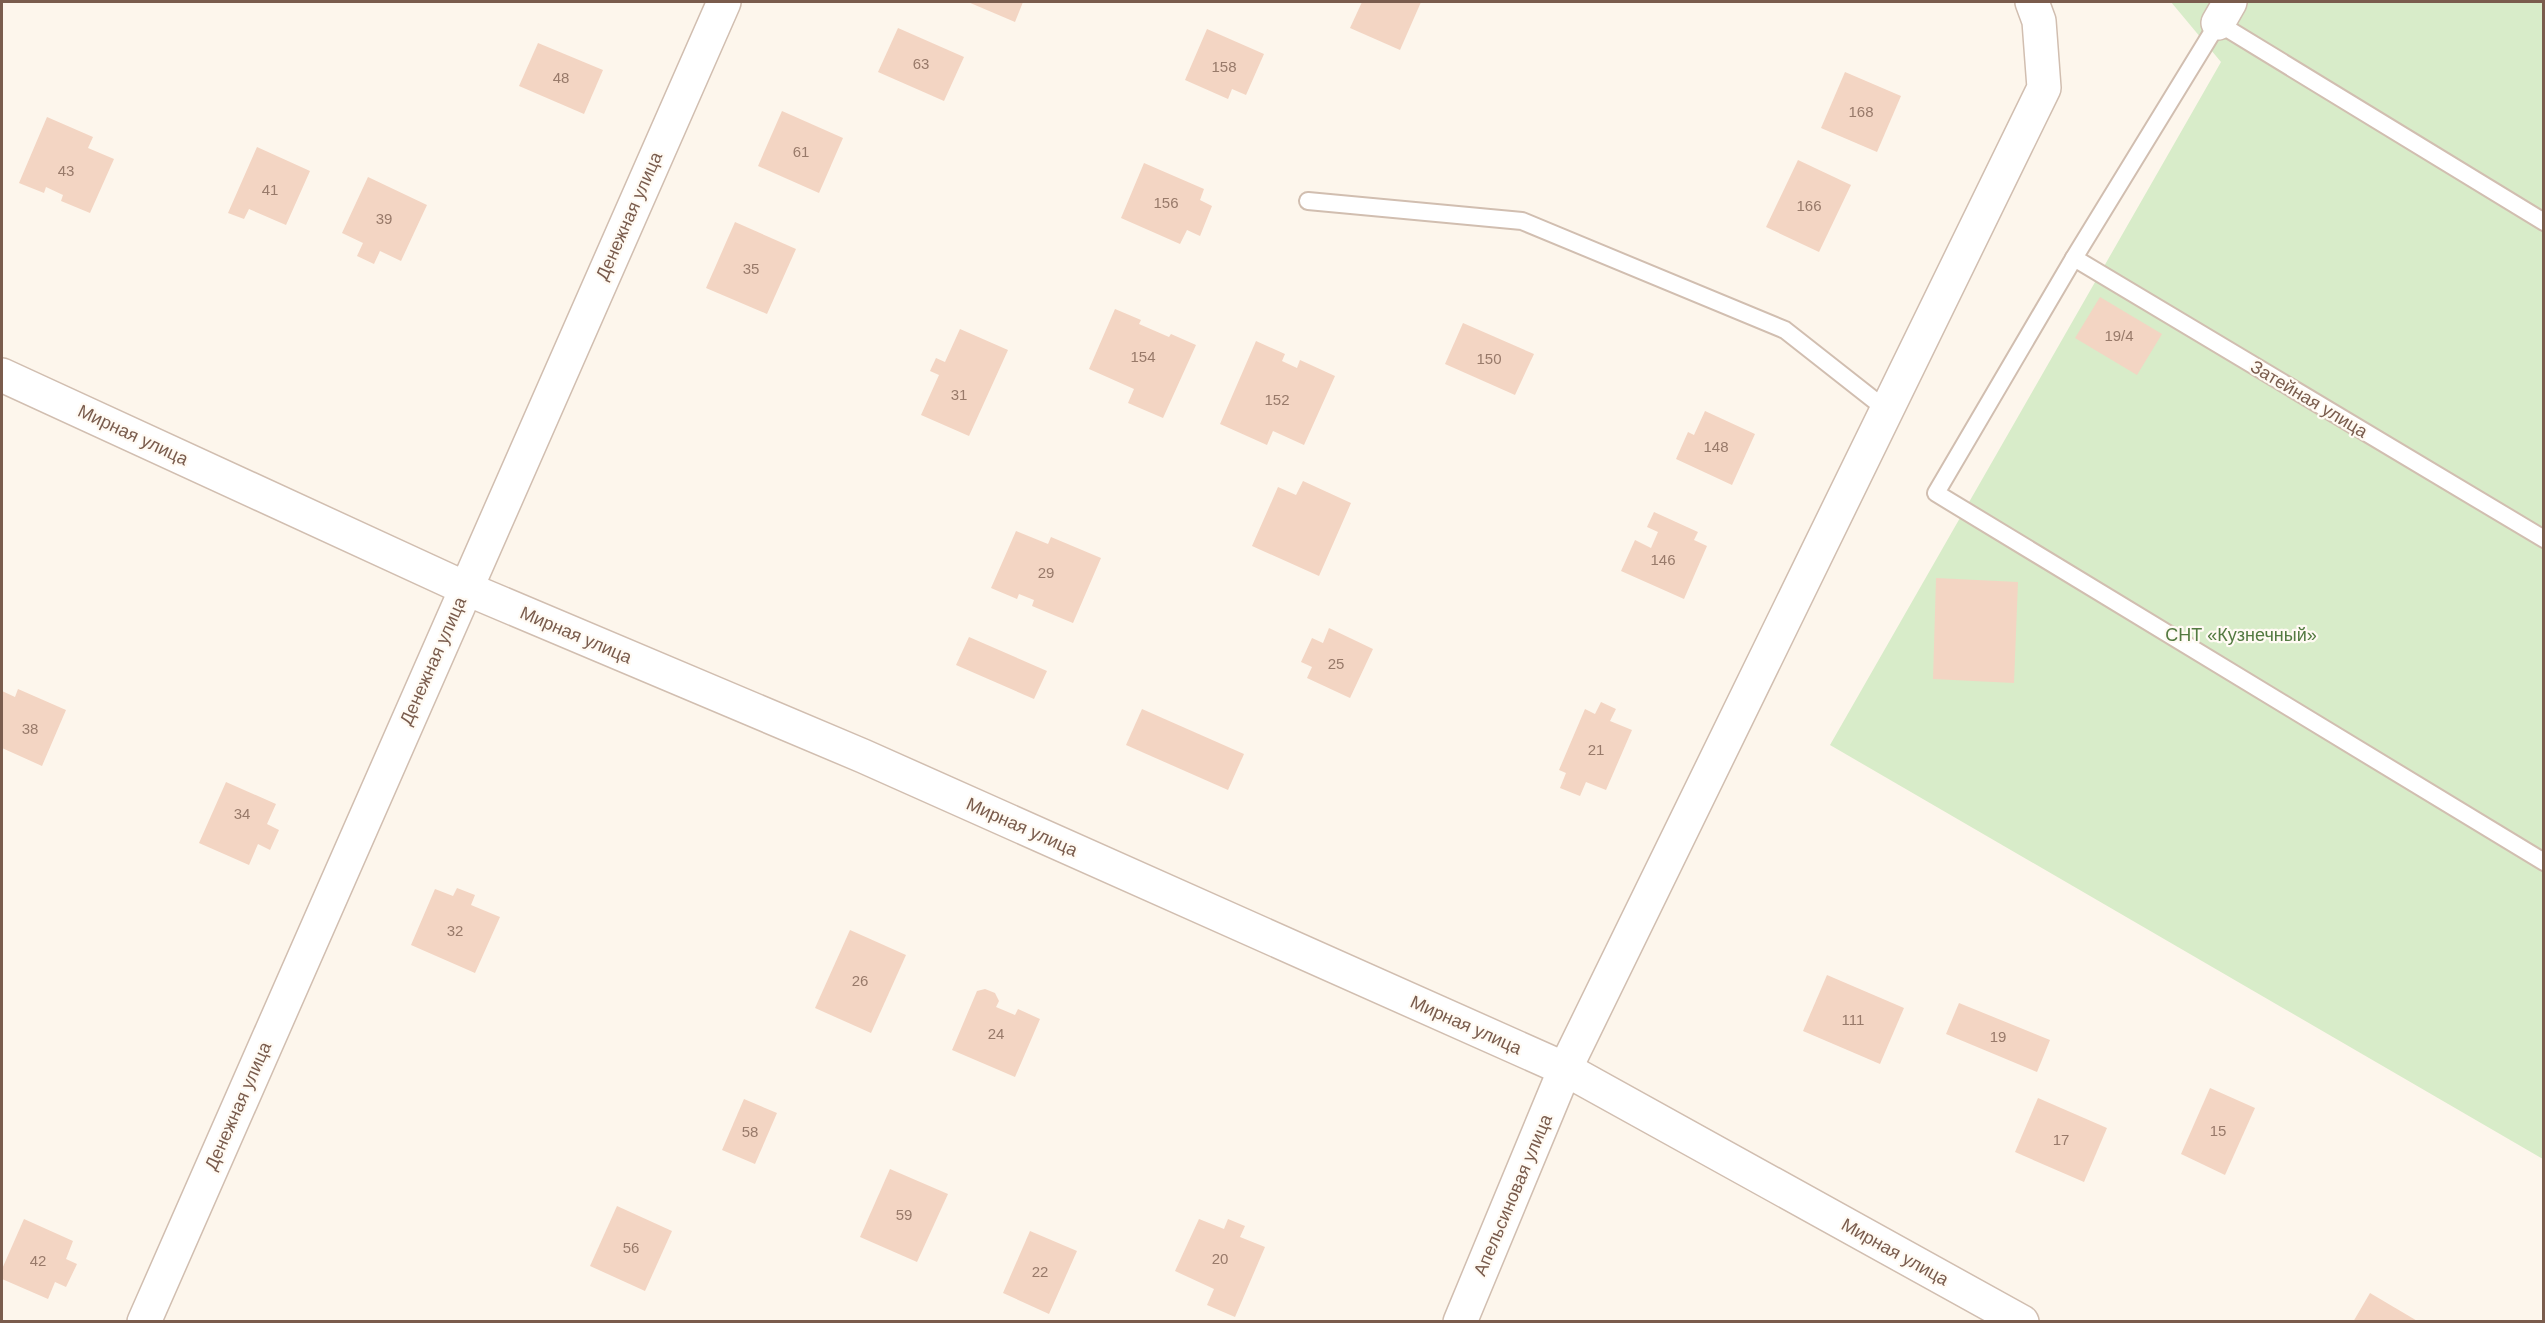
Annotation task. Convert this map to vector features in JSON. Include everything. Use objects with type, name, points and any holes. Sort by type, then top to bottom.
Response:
[{"type":"street","name":"Денежная улица","points":[[144,1322],[724,2]]},
{"type":"street","name":"Апельсиновая улица","points":[[1460,1322],[1565,1069],[2044,88],[2039,21],[2032,2]]},
{"type":"street","name":"Мирная улица","points":[[2,375],[465,588],[863,756],[1565,1069],[2022,1322]]},
{"type":"lane","points":[[2544,222],[2224,12],[2074,258],[1936,493],[2544,862]]},
{"type":"lane","points":[[1308,201],[1522,222],[1785,330],[1888,411]]},
{"type":"lane","name":"Затейная улица","points":[[2074,258],[2544,540]]},
{"type":"green space","name":"СНТ «Кузнечный»","points":[[2171,2],[2543,2],[2543,1159],[1830,745],[2221,62]]},
{"type":"building","points":[[968,2],[1023,2],[1015,22]]},
{"type":"building","points":[[1362,2],[1421,2],[1400,50],[1350,28]]},
{"type":"building","points":[[898,28],[964,57],[944,101],[878,72]]},
{"type":"building","points":[[1207,29],[1264,54],[1246,95],[1232,89],[1228,99],[1185,80]]},
{"type":"building","points":[[538,43],[603,70],[584,114],[519,86]]},
{"type":"building","points":[[1845,72],[1901,96],[1877,152],[1821,128]]},
{"type":"building","points":[[782,111],[843,138],[819,193],[758,166]]},
{"type":"building","points":[[47,117],[93,137],[88,148],[114,159],[90,213],[61,201],[63,195],[46,187],[44,193],[19,183]]},
{"type":"building","points":[[257,147],[310,171],[286,225],[249,209],[244,219],[228,213]]},
{"type":"building","points":[[1798,160],[1851,185],[1819,252],[1766,227]]},
{"type":"building","points":[[1144,163],[1204,189],[1200,200],[1212,206],[1200,236],[1187,230],[1180,244],[1121,218]]},
{"type":"building","points":[[368,177],[427,205],[401,261],[380,251],[374,264],[357,256],[363,243],[342,233]]},
{"type":"building","points":[[735,222],[796,249],[767,314],[706,288]]},
{"type":"building","points":[[2100,297],[2162,334],[2137,375],[2075,338]]},
{"type":"building","points":[[1115,309],[1141,320],[1139,324],[1169,337],[1171,334],[1196,345],[1163,418],[1128,403],[1134,389],[1089,369]]},
{"type":"building","points":[[1463,323],[1534,354],[1515,395],[1445,364]]},
{"type":"building","points":[[960,329],[1008,350],[969,436],[921,415],[939,375],[930,371],[936,358],[945,362]]},
{"type":"building","points":[[1256,341],[1285,354],[1282,361],[1297,368],[1300,360],[1335,376],[1304,445],[1273,431],[1267,445],[1220,424]]},
{"type":"building","points":[[1705,411],[1755,434],[1732,485],[1676,459],[1688,432],[1694,435]]},
{"type":"building","points":[[1303,481],[1351,503],[1319,576],[1252,546],[1278,487],[1296,495]]},
{"type":"building","points":[[1654,512],[1698,532],[1694,540],[1707,546],[1684,599],[1621,571],[1635,540],[1651,548],[1658,532],[1647,527]]},
{"type":"building","points":[[1016,531],[1048,544],[1051,537],[1101,558],[1073,623],[1032,606],[1034,600],[1019,594],[1017,599],[991,588]]},
{"type":"building","points":[[1936,578],[2018,582],[2014,683],[1933,679]]},
{"type":"building","points":[[1329,628],[1373,649],[1350,698],[1307,678],[1312,667],[1301,662],[1312,638],[1323,643]]},
{"type":"building","points":[[969,637],[1047,671],[1034,699],[956,665]]},
{"type":"building","points":[[18,689],[66,710],[42,766],[2,748],[2,691],[15,697]]},
{"type":"building","points":[[1601,702],[1616,709],[1610,721],[1632,730],[1606,790],[1586,782],[1580,796],[1560,788],[1566,773],[1559,770],[1585,709],[1595,714]]},
{"type":"building","points":[[1142,709],[1244,754],[1228,790],[1126,745]]},
{"type":"building","points":[[226,782],[276,804],[267,824],[279,830],[270,850],[258,844],[249,865],[199,843]]},
{"type":"building","points":[[457,888],[475,895],[471,905],[500,917],[475,973],[411,945],[435,889],[453,896]]},
{"type":"building","points":[[850,930],[906,955],[871,1033],[815,1008]]},
{"type":"building","points":[[1827,975],[1904,1008],[1880,1064],[1803,1031]]},
{"type":"building","points":[[985,989],[995,993],[999,1001],[996,1007],[1015,1015],[1018,1009],[1040,1019],[1015,1077],[952,1050],[977,991]]},
{"type":"building","points":[[1959,1003],[2050,1040],[2037,1072],[1946,1034]]},
{"type":"building","points":[[2210,1088],[2255,1108],[2225,1175],[2181,1154]]},
{"type":"building","points":[[2038,1098],[2107,1128],[2084,1182],[2015,1152]]},
{"type":"building","points":[[744,1099],[777,1113],[755,1164],[722,1150]]},
{"type":"building","points":[[890,1169],[948,1194],[917,1262],[860,1237]]},
{"type":"building","points":[[617,1206],[672,1231],[645,1291],[590,1266]]},
{"type":"building","points":[[24,1219],[73,1241],[66,1259],[77,1264],[66,1287],[55,1282],[48,1299],[2,1279],[2,1269]]},
{"type":"building","points":[[1199,1219],[1224,1229],[1228,1219],[1245,1226],[1240,1237],[1265,1247],[1235,1317],[1207,1305],[1214,1289],[1175,1271]]},
{"type":"building","points":[[1030,1231],[1077,1251],[1049,1314],[1003,1293]]},
{"type":"building","points":[[2370,1293],[2419,1322],[2353,1322]]}]
